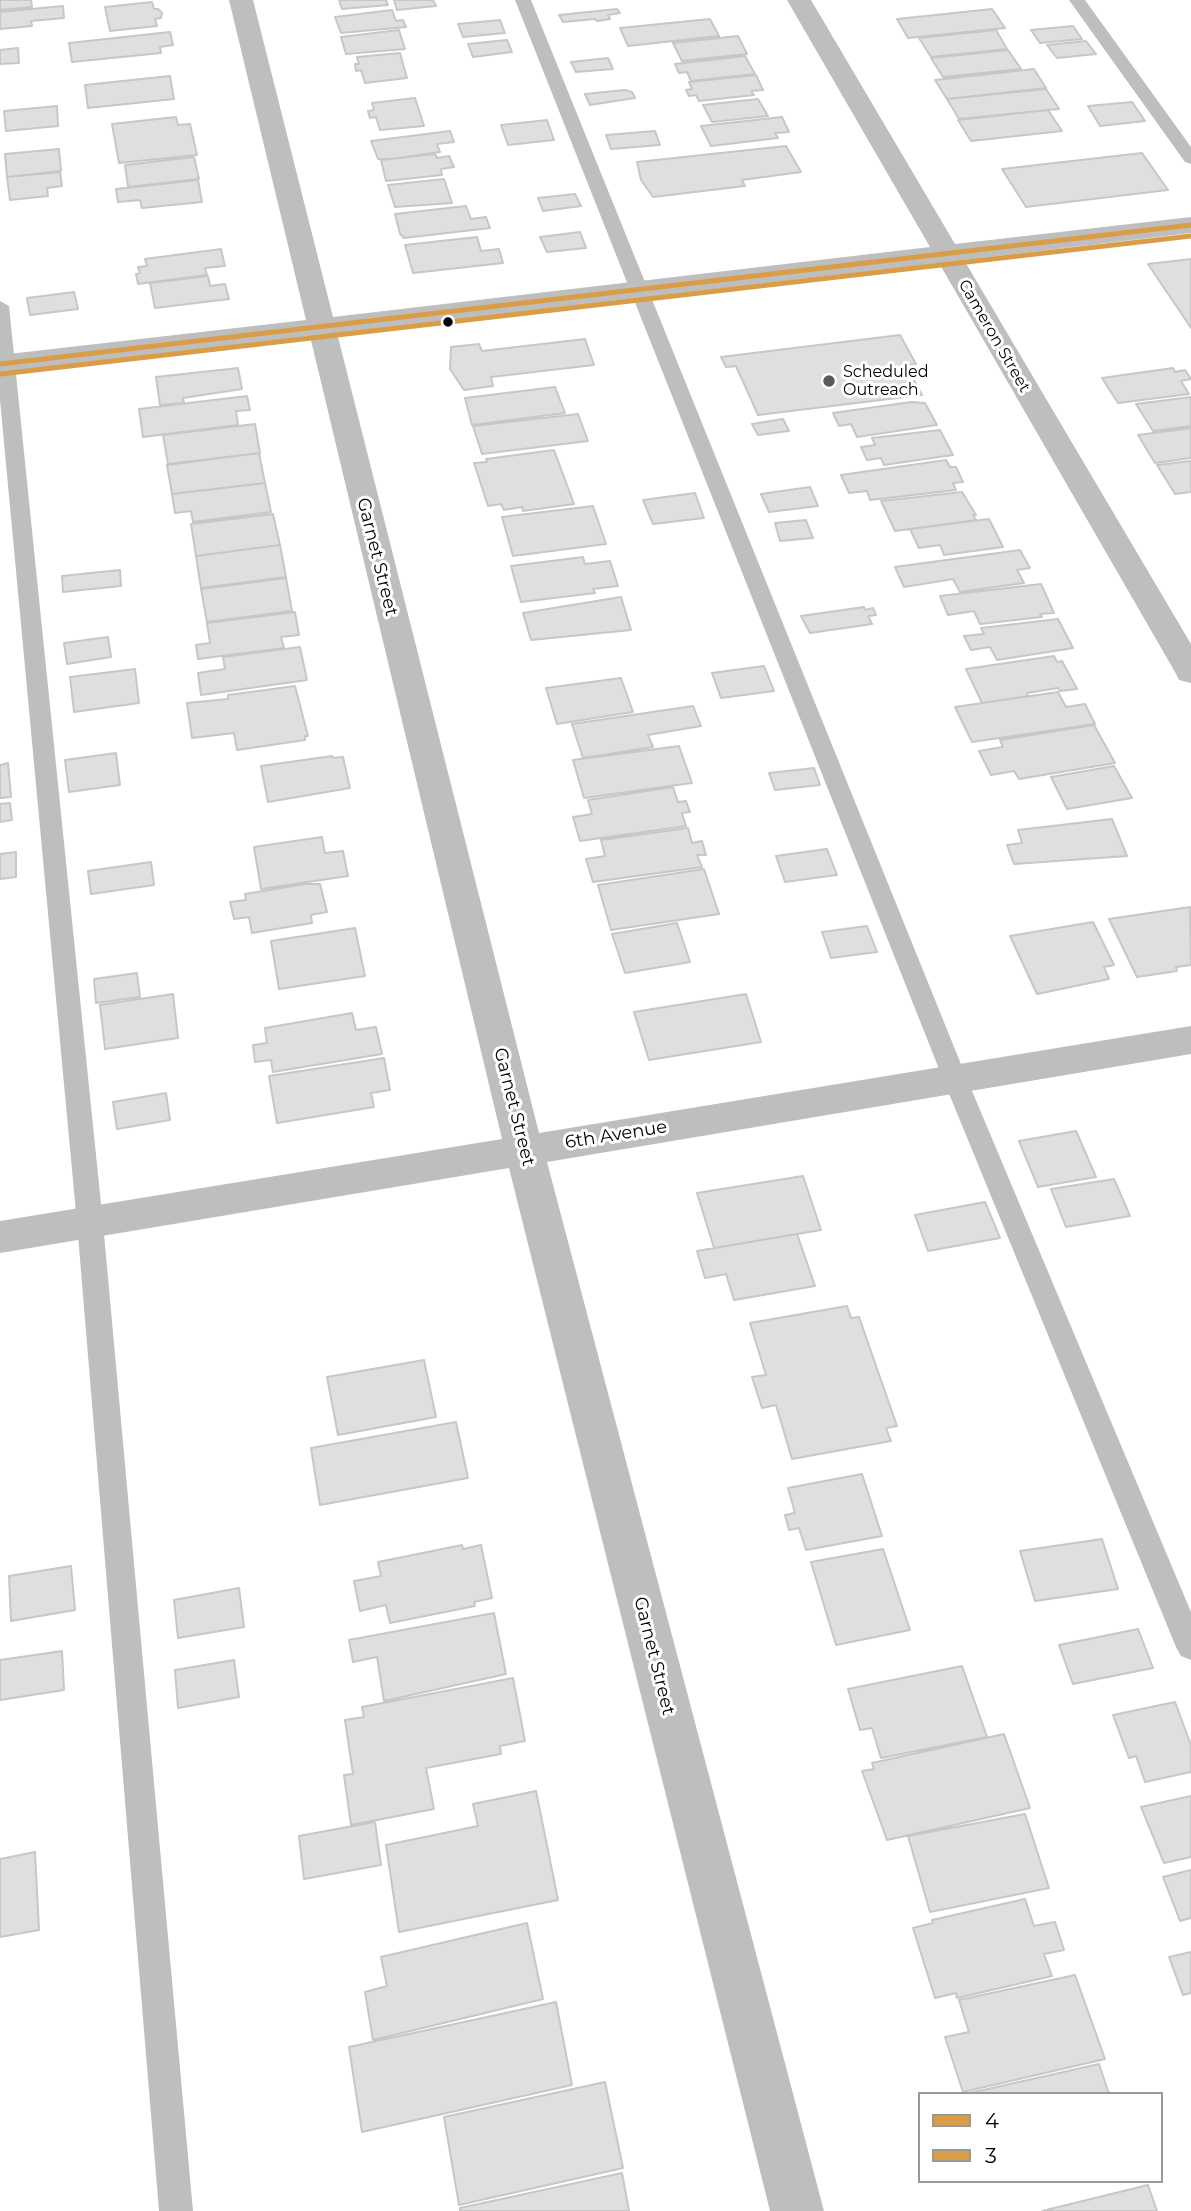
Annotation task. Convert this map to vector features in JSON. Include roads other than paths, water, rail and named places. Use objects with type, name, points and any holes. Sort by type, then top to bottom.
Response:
[{"type":"street","name":"Garnet Street","points":[[241,0],[524,1150],[797,2211]]},
{"type":"street","name":"Cameron Street","points":[[799,0],[1191,672]]},
{"type":"street","points":[[3,364],[1191,225]]},
{"type":"street","name":"6th Avenue","points":[[0,1237],[1191,1040]]},
{"type":"lane","points":[[523,0],[955,1079],[1191,1647]]},
{"type":"lane","points":[[1077,0],[1191,159]]},
{"type":"lane","points":[[0,306],[3,364],[90,1223],[176,2211]]},
{"type":"place","name":"Scheduled Outreach","points":[[829,381]]}]
